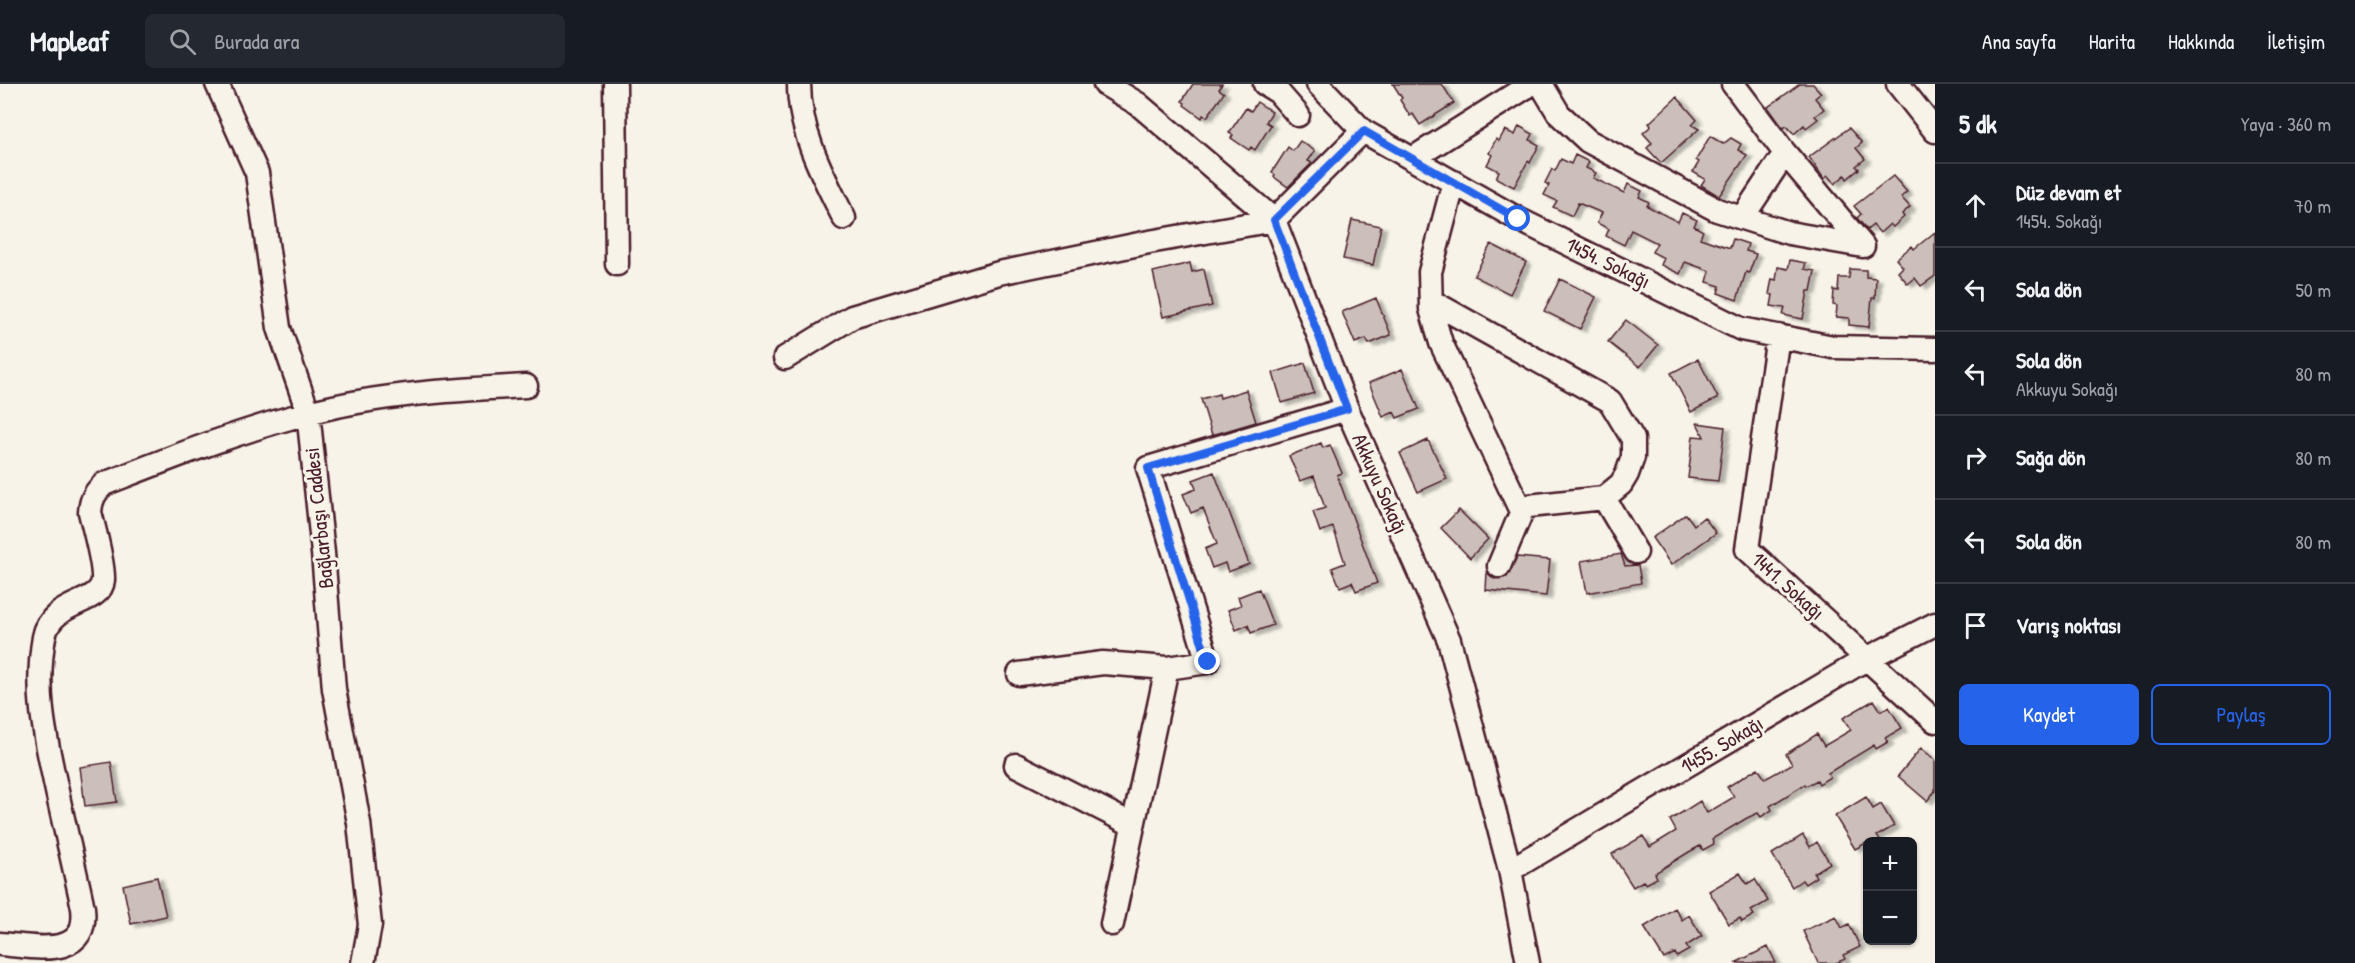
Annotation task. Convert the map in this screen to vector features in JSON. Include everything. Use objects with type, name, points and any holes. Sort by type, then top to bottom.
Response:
[{"type":"street","name":"Bağlarbaşı Caddesi","points":[[217,84],[257,173],[279,328],[308,412],[334,689],[359,823],[370,925],[363,963]]},
{"type":"street","points":[[615,84],[617,264]]},
{"type":"street","points":[[799,84],[799,95],[814,159],[844,218]]},
{"type":"street","name":"Akkuyu Sokağı","points":[[1105,84],[1138,104],[1274,220],[1347,409],[1449,640],[1510,870],[1528,963]]},
{"type":"street","points":[[1266,84],[1278,92],[1298,115]]},
{"type":"street","name":"1454. Sokağı","points":[[1318,84],[1364,131],[1412,159],[1518,219],[1741,329],[1833,347],[1935,349]]},
{"type":"street","points":[[1412,159],[1532,84]]},
{"type":"street","points":[[1541,84],[1559,114],[1588,141],[1717,210],[1789,233],[1863,246],[1785,153],[1733,84]]},
{"type":"street","points":[[1899,84],[1926,104],[1935,131]]},
{"type":"street","points":[[784,358],[852,317],[999,273],[1149,242],[1274,220],[1364,131]]},
{"type":"street","points":[[1742,218],[1785,153]]},
{"type":"street","points":[[1431,301],[1610,401],[1633,440],[1633,457],[1621,484],[1604,498],[1519,507],[1441,343],[1431,301],[1430,272],[1454,182]]},
{"type":"street","name":"1441. Sokağı","points":[[1778,336],[1747,549],[1935,721]]},
{"type":"street","points":[[0,944],[57,948],[73,941],[83,926],[83,908],[42,723],[40,673],[46,628],[51,618],[59,611],[97,592],[101,586],[102,573],[90,512],[93,496],[104,484],[184,452],[308,412],[417,392],[526,386]]},
{"type":"street","points":[[1019,674],[1102,663],[1167,668],[1208,662],[1148,468],[1347,409]]},
{"type":"street","points":[[1604,498],[1636,552]]},
{"type":"street","points":[[1499,566],[1524,506]]},
{"type":"street","name":"1455. Sokağı","points":[[1510,870],[1868,658],[1935,624]]},
{"type":"street","points":[[1112,924],[1167,668]]},
{"type":"street","points":[[1016,765],[1133,825]]},
{"type":"building","points":[[1193,84],[1222,84],[1219,89],[1224,93],[1207,117],[1203,115],[1202,118],[1182,101]]},
{"type":"building","points":[[1393,84],[1442,84],[1454,103],[1420,125],[1413,114],[1410,116]]},
{"type":"building","points":[[1800,84],[1813,84],[1821,93],[1815,98],[1824,109],[1815,116],[1818,119],[1806,128],[1804,125],[1794,134],[1787,126],[1783,128],[1768,107]]},
{"type":"building","points":[[1677,97],[1697,120],[1692,125],[1699,129],[1661,163],[1647,148],[1652,143],[1643,133],[1651,126],[1649,123]]},
{"type":"building","points":[[1257,102],[1272,112],[1266,122],[1271,125],[1255,150],[1251,147],[1249,150],[1231,138],[1233,135],[1229,133],[1246,108],[1251,111]]},
{"type":"building","points":[[1519,126],[1533,134],[1530,140],[1539,145],[1514,187],[1496,178],[1499,171],[1487,165],[1492,155],[1489,153],[1496,139],[1499,141],[1505,130],[1515,135]]},
{"type":"building","points":[[1849,128],[1862,143],[1856,148],[1865,159],[1856,166],[1859,169],[1847,179],[1845,175],[1835,184],[1828,176],[1824,179],[1809,157]]},
{"type":"building","points":[[1710,136],[1723,144],[1731,138],[1741,144],[1738,150],[1747,155],[1719,196],[1701,185],[1705,179],[1693,172],[1699,162],[1696,160]]},
{"type":"building","points":[[1300,141],[1315,151],[1308,161],[1312,163],[1288,187],[1274,177],[1272,172],[1288,147],[1293,151]]},
{"type":"building","points":[[1575,155],[1589,162],[1586,168],[1596,173],[1593,178],[1624,193],[1628,184],[1642,191],[1639,197],[1649,202],[1647,206],[1678,222],[1682,213],[1697,220],[1694,226],[1703,231],[1700,238],[1730,248],[1733,239],[1748,244],[1746,251],[1756,254],[1749,273],[1746,272],[1737,300],[1718,293],[1720,286],[1707,282],[1710,271],[1685,262],[1680,274],[1661,265],[1664,258],[1652,252],[1657,243],[1631,230],[1624,245],[1606,236],[1609,229],[1597,223],[1602,213],[1578,203],[1572,216],[1553,207],[1557,201],[1544,195],[1549,185],[1545,183],[1552,169],[1555,171],[1561,159],[1571,164]]},
{"type":"building","points":[[1893,176],[1907,192],[1901,197],[1910,207],[1902,214],[1904,217],[1893,227],[1890,224],[1880,233],[1873,225],[1867,230],[1857,218],[1861,214],[1854,206]]},
{"type":"building","points":[[1352,220],[1381,226],[1373,265],[1343,259]]},
{"type":"building","points":[[1935,232],[1935,276],[1921,286],[1915,278],[1908,284],[1898,272],[1903,267],[1896,259],[1912,246],[1914,249]]},
{"type":"building","points":[[1491,244],[1526,262],[1510,294],[1474,276]]},
{"type":"building","points":[[1790,260],[1806,263],[1804,269],[1815,271],[1811,291],[1808,291],[1803,319],[1783,315],[1785,308],[1771,306],[1773,295],[1769,294],[1772,279],[1776,280],[1778,267],[1788,269]]},
{"type":"building","points":[[1190,263],[1192,272],[1204,269],[1212,306],[1163,317],[1153,272]]},
{"type":"building","points":[[1850,269],[1866,270],[1866,277],[1876,278],[1875,298],[1872,298],[1869,327],[1849,325],[1849,318],[1836,317],[1837,306],[1833,305],[1834,290],[1838,291],[1839,278],[1849,278]]},
{"type":"building","points":[[1560,279],[1596,297],[1580,329],[1544,311]]},
{"type":"building","points":[[1376,298],[1391,335],[1369,344],[1366,339],[1355,343],[1342,312]]},
{"type":"building","points":[[1626,320],[1658,345],[1640,367],[1608,342]]},
{"type":"building","points":[[1698,359],[1718,398],[1691,412],[1671,373]]},
{"type":"building","points":[[1305,363],[1314,393],[1282,403],[1273,373]]},
{"type":"building","points":[[1402,369],[1419,409],[1397,418],[1394,412],[1383,417],[1369,383]]},
{"type":"building","points":[[1246,390],[1256,422],[1212,435],[1201,399],[1219,394],[1220,398]]},
{"type":"building","points":[[1697,423],[1725,427],[1718,481],[1688,478],[1693,436],[1704,437]]},
{"type":"building","points":[[1428,440],[1447,479],[1418,492],[1400,453]]},
{"type":"building","points":[[1321,443],[1323,448],[1330,445],[1342,473],[1337,475],[1377,583],[1356,591],[1352,582],[1340,587],[1332,568],[1345,563],[1333,527],[1320,532],[1313,512],[1325,508],[1314,476],[1300,481],[1289,456]]},
{"type":"building","points":[[1214,472],[1249,564],[1228,572],[1225,563],[1212,568],[1205,549],[1217,544],[1203,508],[1191,513],[1183,494],[1196,489],[1193,480]]},
{"type":"building","points":[[1459,510],[1488,539],[1470,558],[1441,528]]},
{"type":"building","points":[[1686,514],[1694,525],[1704,517],[1716,533],[1671,565],[1652,538]]},
{"type":"building","points":[[1621,554],[1625,566],[1638,565],[1641,583],[1587,593],[1581,561]]},
{"type":"building","points":[[1517,557],[1550,560],[1546,596],[1486,590],[1487,572],[1494,579],[1507,577]]},
{"type":"building","points":[[1259,589],[1273,625],[1251,633],[1248,625],[1236,630],[1228,610],[1241,605],[1238,597]]},
{"type":"building","points":[[1874,700],[1881,711],[1889,707],[1902,728],[1885,738],[1888,742],[1876,749],[1874,745],[1828,773],[1830,777],[1819,784],[1817,780],[1806,786],[1805,784],[1770,806],[1772,810],[1761,817],[1758,813],[1747,818],[1712,839],[1714,844],[1703,850],[1700,846],[1655,873],[1657,878],[1646,884],[1643,881],[1633,887],[1612,854],[1643,836],[1650,847],[1676,831],[1670,820],[1700,801],[1707,813],[1734,797],[1727,787],[1758,768],[1765,779],[1792,764],[1786,754],[1817,734],[1824,746],[1851,730],[1843,718]]},
{"type":"building","points":[[1921,748],[1935,760],[1935,791],[1927,801],[1898,776]]},
{"type":"building","points":[[111,762],[117,802],[85,806],[80,767]]},
{"type":"building","points":[[1866,797],[1873,809],[1881,804],[1894,826],[1878,837],[1863,837],[1863,845],[1855,849],[1835,816]]},
{"type":"building","points":[[1803,835],[1810,847],[1817,842],[1830,863],[1814,873],[1816,877],[1805,884],[1802,880],[1792,887],[1772,854]]},
{"type":"building","points":[[1740,873],[1747,884],[1755,879],[1768,901],[1751,911],[1754,915],[1742,922],[1740,918],[1729,924],[1709,891]]},
{"type":"building","points":[[157,877],[166,916],[131,924],[123,885]]},
{"type":"building","points":[[1675,908],[1682,920],[1689,915],[1702,936],[1686,946],[1689,950],[1677,957],[1675,953],[1664,959],[1644,927]]},
{"type":"building","points":[[1836,916],[1842,928],[1849,924],[1860,947],[1843,955],[1845,959],[1836,963],[1818,963],[1803,931]]},
{"type":"building","points":[[1768,947],[1776,963],[1735,963]]},
{"type":"route","points":[[1208,662],[1148,468],[1347,409],[1274,220],[1364,131],[1518,219]]}]
